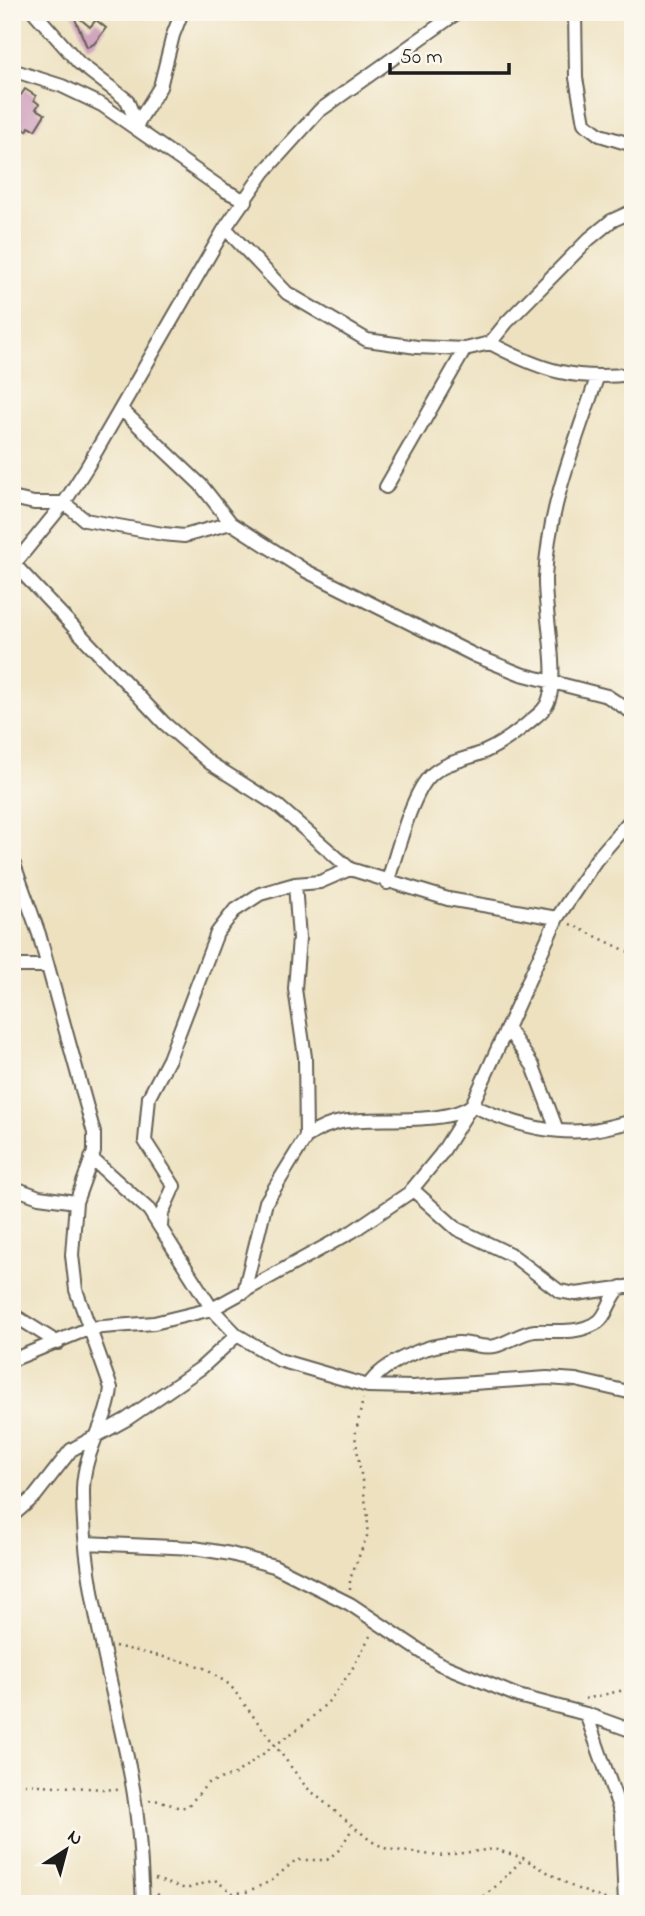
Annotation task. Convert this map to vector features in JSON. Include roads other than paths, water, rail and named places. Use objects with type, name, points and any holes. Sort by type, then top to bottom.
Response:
[{"type":"street","points":[[34,12],[79,63],[127,100],[137,126]]},
{"type":"street","points":[[137,126],[160,87],[173,35],[182,12]]},
{"type":"street","points":[[458,12],[444,17],[319,111],[279,153],[225,228],[122,410],[64,503],[13,565],[163,723],[210,763],[278,806],[317,843],[350,869],[387,883],[448,899],[557,918]]},
{"type":"street","points":[[575,12],[576,78],[584,123],[600,135],[633,145]]},
{"type":"street","points":[[12,71],[76,92],[137,126],[224,190],[246,201]]},
{"type":"street","points":[[225,228],[286,293],[367,340],[417,347],[465,349],[490,343],[507,322],[589,239],[611,220],[633,212]]},
{"type":"street","points":[[490,343],[526,363],[550,371],[597,378],[633,374]]},
{"type":"street","points":[[386,486],[465,349]]},
{"type":"street","points":[[387,883],[407,823],[428,777],[440,768],[486,751],[519,731],[548,703],[551,683],[545,600],[548,547],[566,468],[597,378]]},
{"type":"street","points":[[122,410],[201,485],[231,523],[306,571],[502,667],[551,683],[607,696],[633,713]]},
{"type":"street","points":[[12,498],[34,503],[64,503],[85,520],[163,534],[184,536],[231,523]]},
{"type":"street","points":[[12,1360],[89,1328],[154,1323],[212,1309],[353,1231],[412,1189],[441,1154],[472,1105],[557,918],[596,860],[633,817]]},
{"type":"street","points":[[14,868],[48,966],[92,1122],[95,1142],[76,1202],[72,1255],[76,1290],[111,1388],[110,1402],[94,1435],[85,1463],[83,1489],[86,1543],[102,1643],[134,1797],[143,1904]]},
{"type":"street","points":[[161,1226],[162,1213],[174,1186],[145,1141],[149,1097],[169,1059],[197,983],[225,920],[260,894],[295,884],[320,882],[350,869]]},
{"type":"street","points":[[244,1292],[266,1202],[306,1137],[305,1057],[295,989],[299,938],[295,884]]},
{"type":"street","points":[[12,966],[48,966]]},
{"type":"street","points":[[507,1028],[533,1066],[556,1130]]},
{"type":"street","points":[[306,1137],[342,1122],[436,1116],[464,1112],[472,1105]]},
{"type":"street","points":[[472,1105],[516,1124],[556,1130],[580,1132],[633,1122]]},
{"type":"street","points":[[92,1158],[138,1199],[161,1226],[212,1309],[237,1335],[256,1348],[297,1368],[368,1386],[446,1386],[547,1378],[576,1380],[633,1393]]},
{"type":"street","points":[[12,1187],[39,1197],[76,1202]]},
{"type":"street","points":[[412,1189],[457,1229],[512,1255],[559,1291],[576,1294],[627,1287]]},
{"type":"street","points":[[368,1386],[380,1370],[399,1359],[448,1343],[494,1346],[529,1332],[566,1334],[592,1324],[605,1314],[609,1300],[627,1287]]},
{"type":"street","points":[[12,1314],[58,1343]]},
{"type":"street","points":[[12,1516],[35,1496],[71,1450],[127,1419],[201,1368],[237,1335]]},
{"type":"street","points":[[86,1543],[194,1548],[231,1554],[274,1566],[349,1604],[440,1664],[486,1685],[586,1714],[633,1731]]},
{"type":"street","points":[[586,1714],[621,1813],[625,1904]]}]
